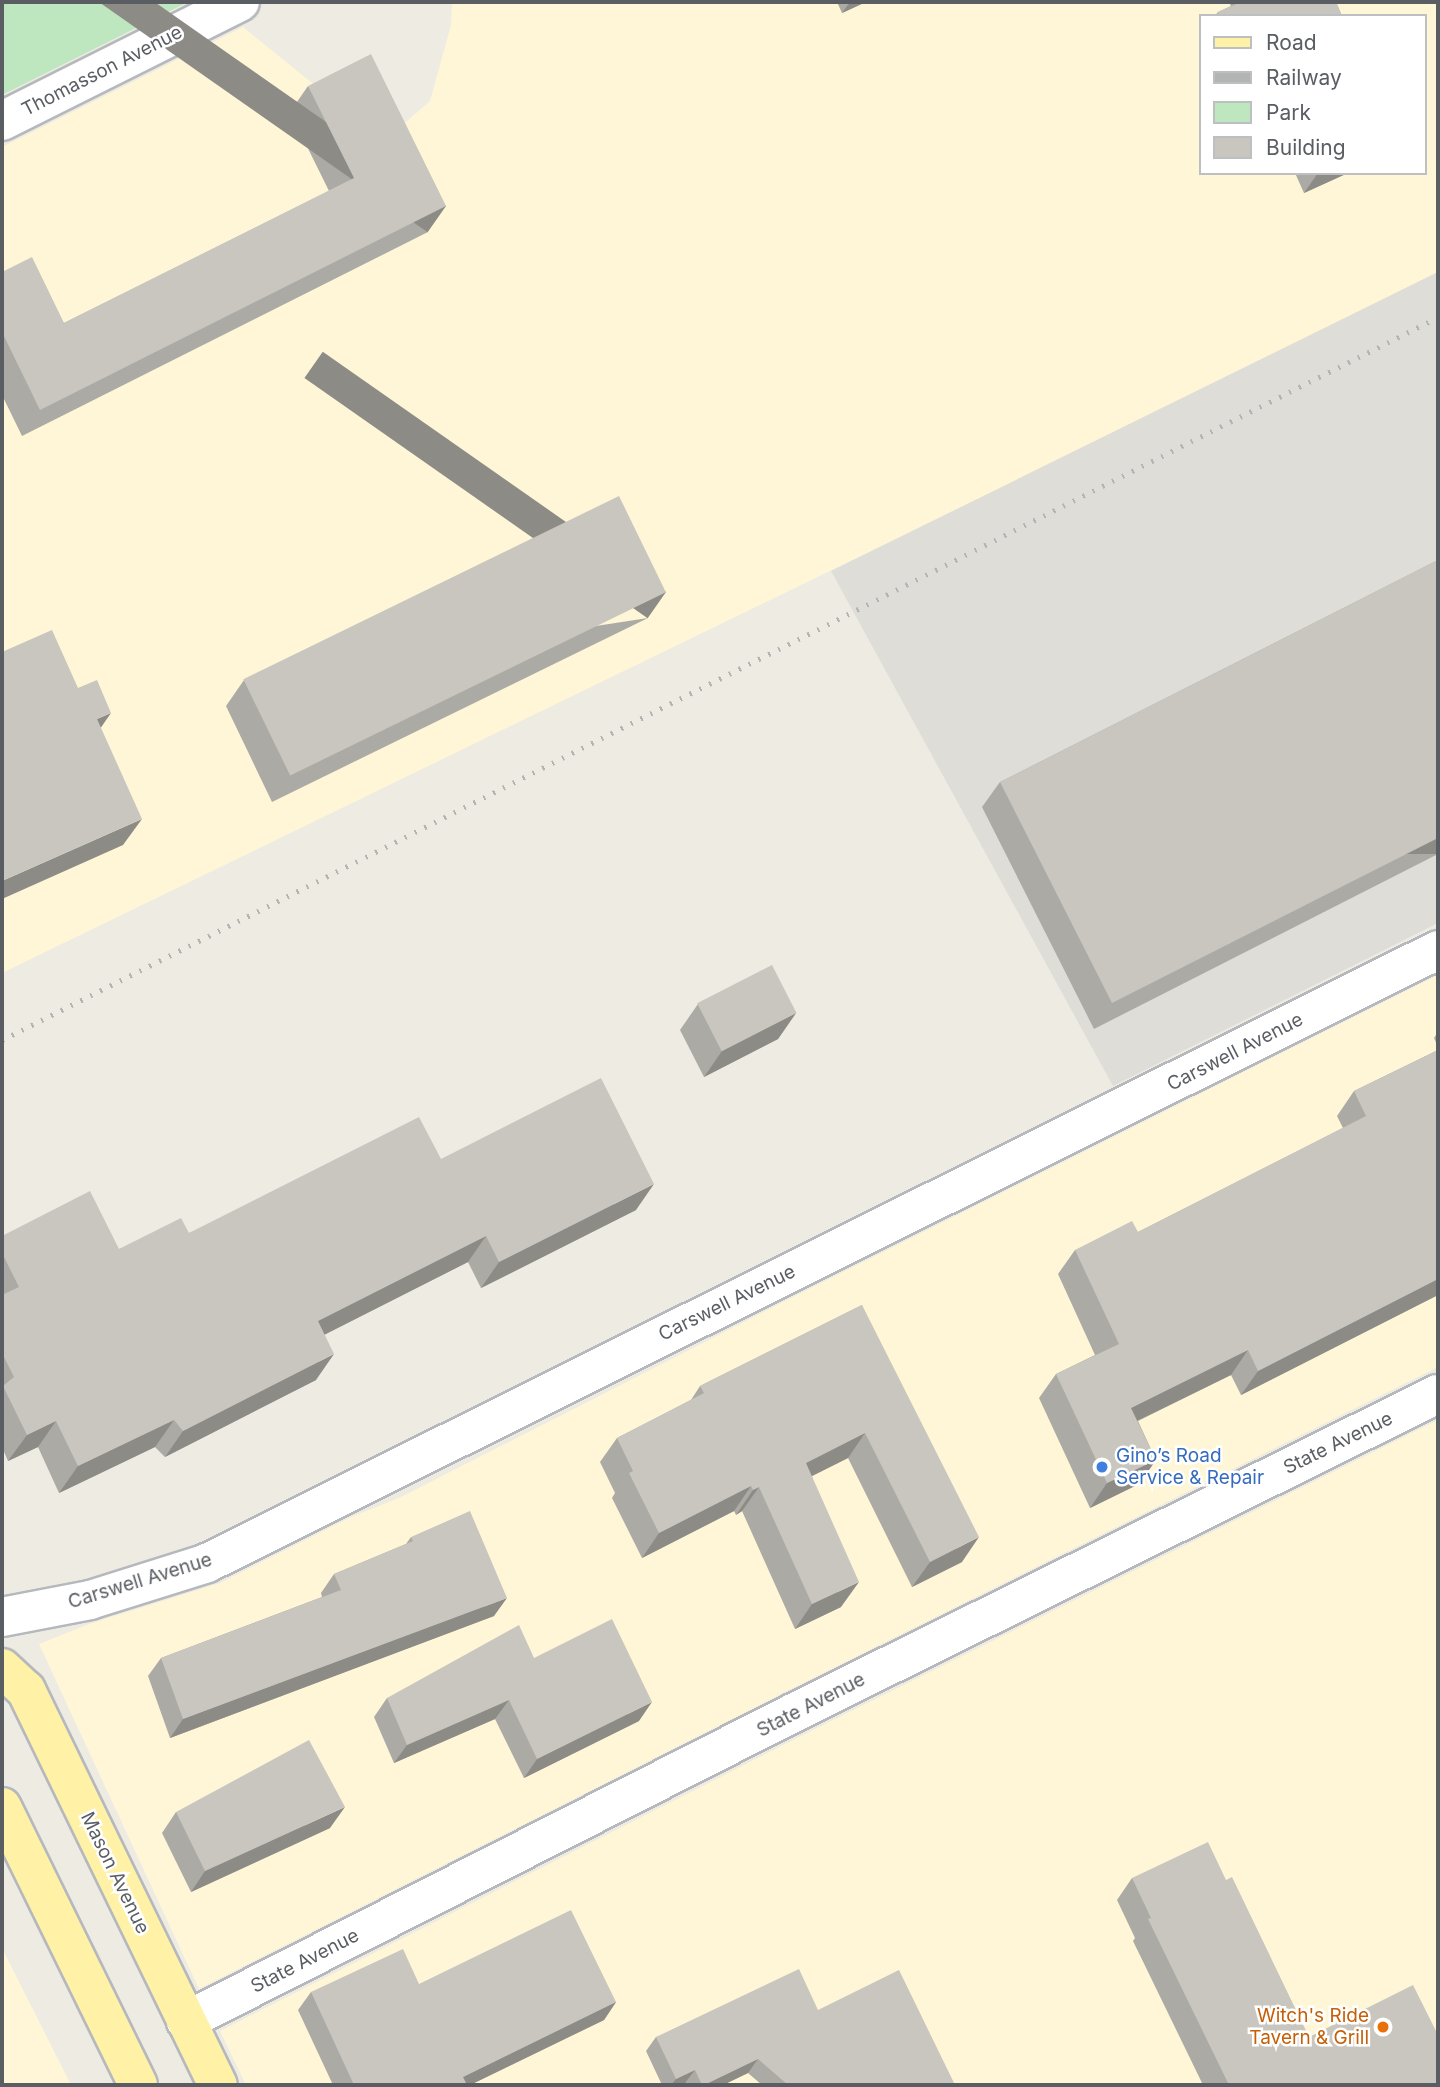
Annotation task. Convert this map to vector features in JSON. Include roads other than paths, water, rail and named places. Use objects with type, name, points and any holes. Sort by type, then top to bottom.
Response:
[{"type":"main road","name":"Mason Avenue","points":[[2,1668],[30,1697],[218,2085]]},
{"type":"main road","points":[[2,1807],[138,2085]]},
{"type":"street","name":"Thomasson Avenue","points":[[2,121],[240,2]]},
{"type":"street","name":"Carswell Avenue","points":[[2,1617],[90,1600],[206,1563],[1438,950]]},
{"type":"street","name":"State Avenue","points":[[186,2021],[796,1712],[1438,1394]]},
{"type":"railway","points":[[2,1040],[1438,317]]},
{"type":"place","name":"Gino’s Road Service & Repair","points":[[1102,1467]]},
{"type":"place","name":"Witch's Ride Tavern & Grill","points":[[1383,2027]]}]
